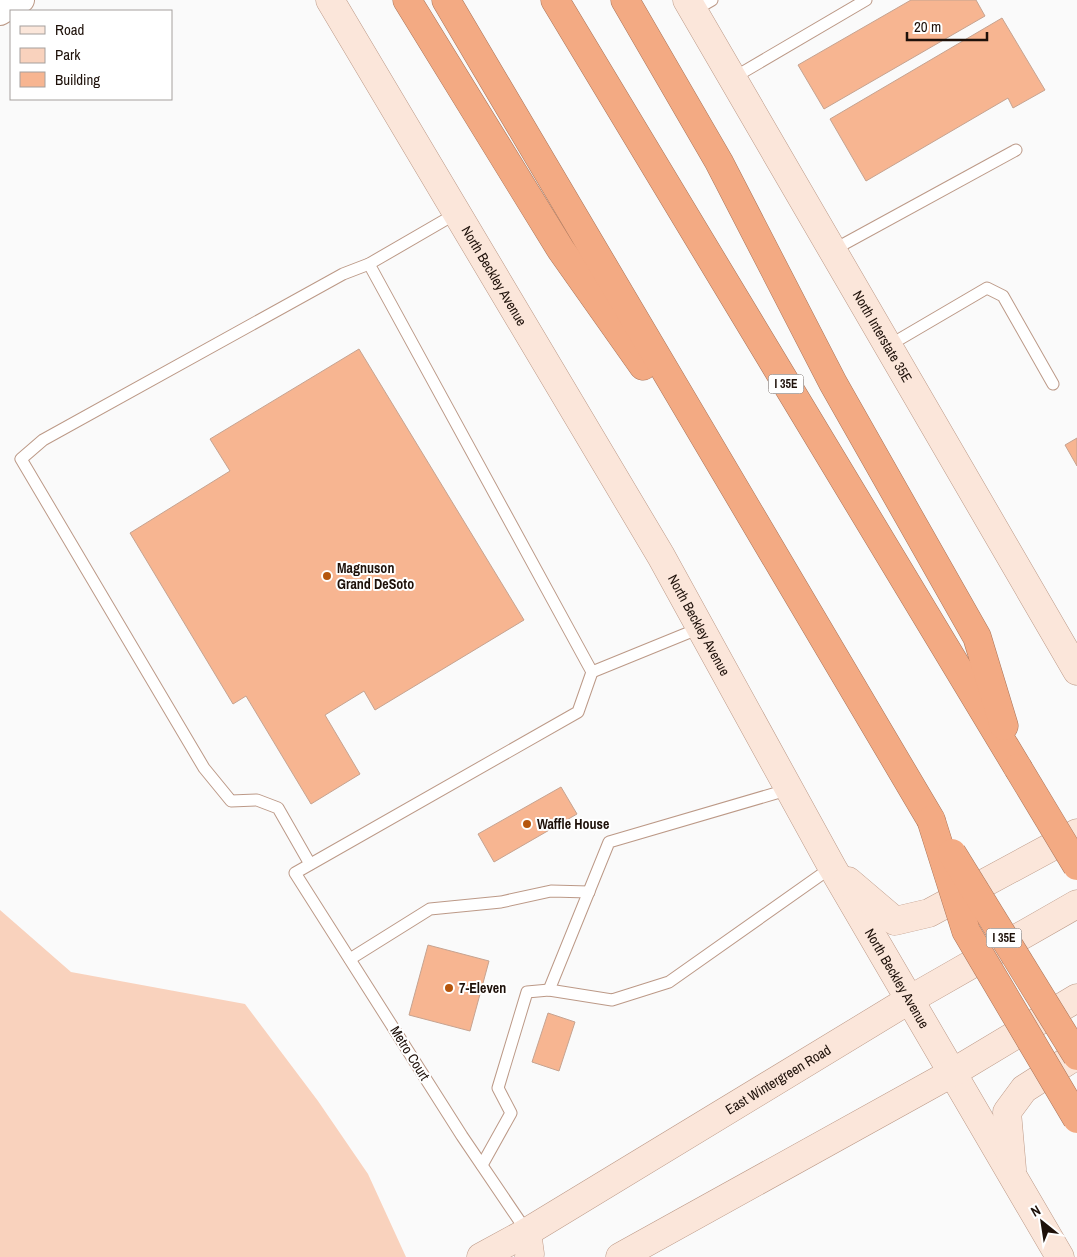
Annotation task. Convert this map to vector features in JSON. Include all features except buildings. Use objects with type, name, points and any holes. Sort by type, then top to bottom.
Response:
[{"type":"highway","points":[[407,0],[562,250],[764,538]]},
{"type":"highway","name":"I 35E","points":[[446,0],[931,820],[1077,1056]]},
{"type":"highway","name":"I 35E","points":[[555,0],[1077,866]]},
{"type":"highway","points":[[625,0],[719,162],[833,383],[977,637],[1018,768]]},
{"type":"highway","points":[[931,820],[966,931],[1077,1119]]},
{"type":"main road","name":"North Beckley Avenue","points":[[330,0],[702,627],[832,867],[1060,1257]]},
{"type":"main road","name":"North Interstate 35E","points":[[697,4],[733,78],[1077,671]]},
{"type":"main road","points":[[832,867],[894,921],[929,913],[1077,833]]},
{"type":"main road","name":"East Wintergreen Road","points":[[480,1257],[528,1245],[909,1000],[1077,904]]},
{"type":"main road","points":[[620,1257],[952,1073],[1077,998]]},
{"type":"main road","points":[[1013,1178],[1007,1112],[1024,1089],[1077,1056]]},
{"type":"street","points":[[0,13],[22,0]]},
{"type":"lane","points":[[733,78],[866,0]]},
{"type":"lane","points":[[833,250],[1016,150]]},
{"type":"lane","points":[[369,264],[592,672],[578,712],[310,864],[278,808],[257,800],[231,801],[204,768],[21,459],[52,435],[343,274],[369,264],[457,212]]},
{"type":"lane","points":[[888,346],[987,288],[1003,296],[1053,384]]},
{"type":"lane","points":[[592,672],[702,627]]},
{"type":"lane","points":[[549,990],[610,842],[790,789]]},
{"type":"lane","name":"Metro Court","points":[[310,864],[295,872],[482,1165],[528,1245]]},
{"type":"lane","points":[[482,1165],[511,1113],[498,1088],[526,992],[549,990],[612,1000],[669,982],[832,867]]},
{"type":"lane","points":[[350,958],[430,909],[501,902],[551,891],[589,892]]},
{"type":"green space","points":[[0,910],[71,972],[245,1004],[318,1101],[368,1174],[406,1257],[0,1257]]},
{"type":"place","name":"Magnuson Grand DeSoto","points":[[327,576]]},
{"type":"place","name":"Waffle House","points":[[527,824]]},
{"type":"place","name":"7-Eleven","points":[[449,988]]}]
